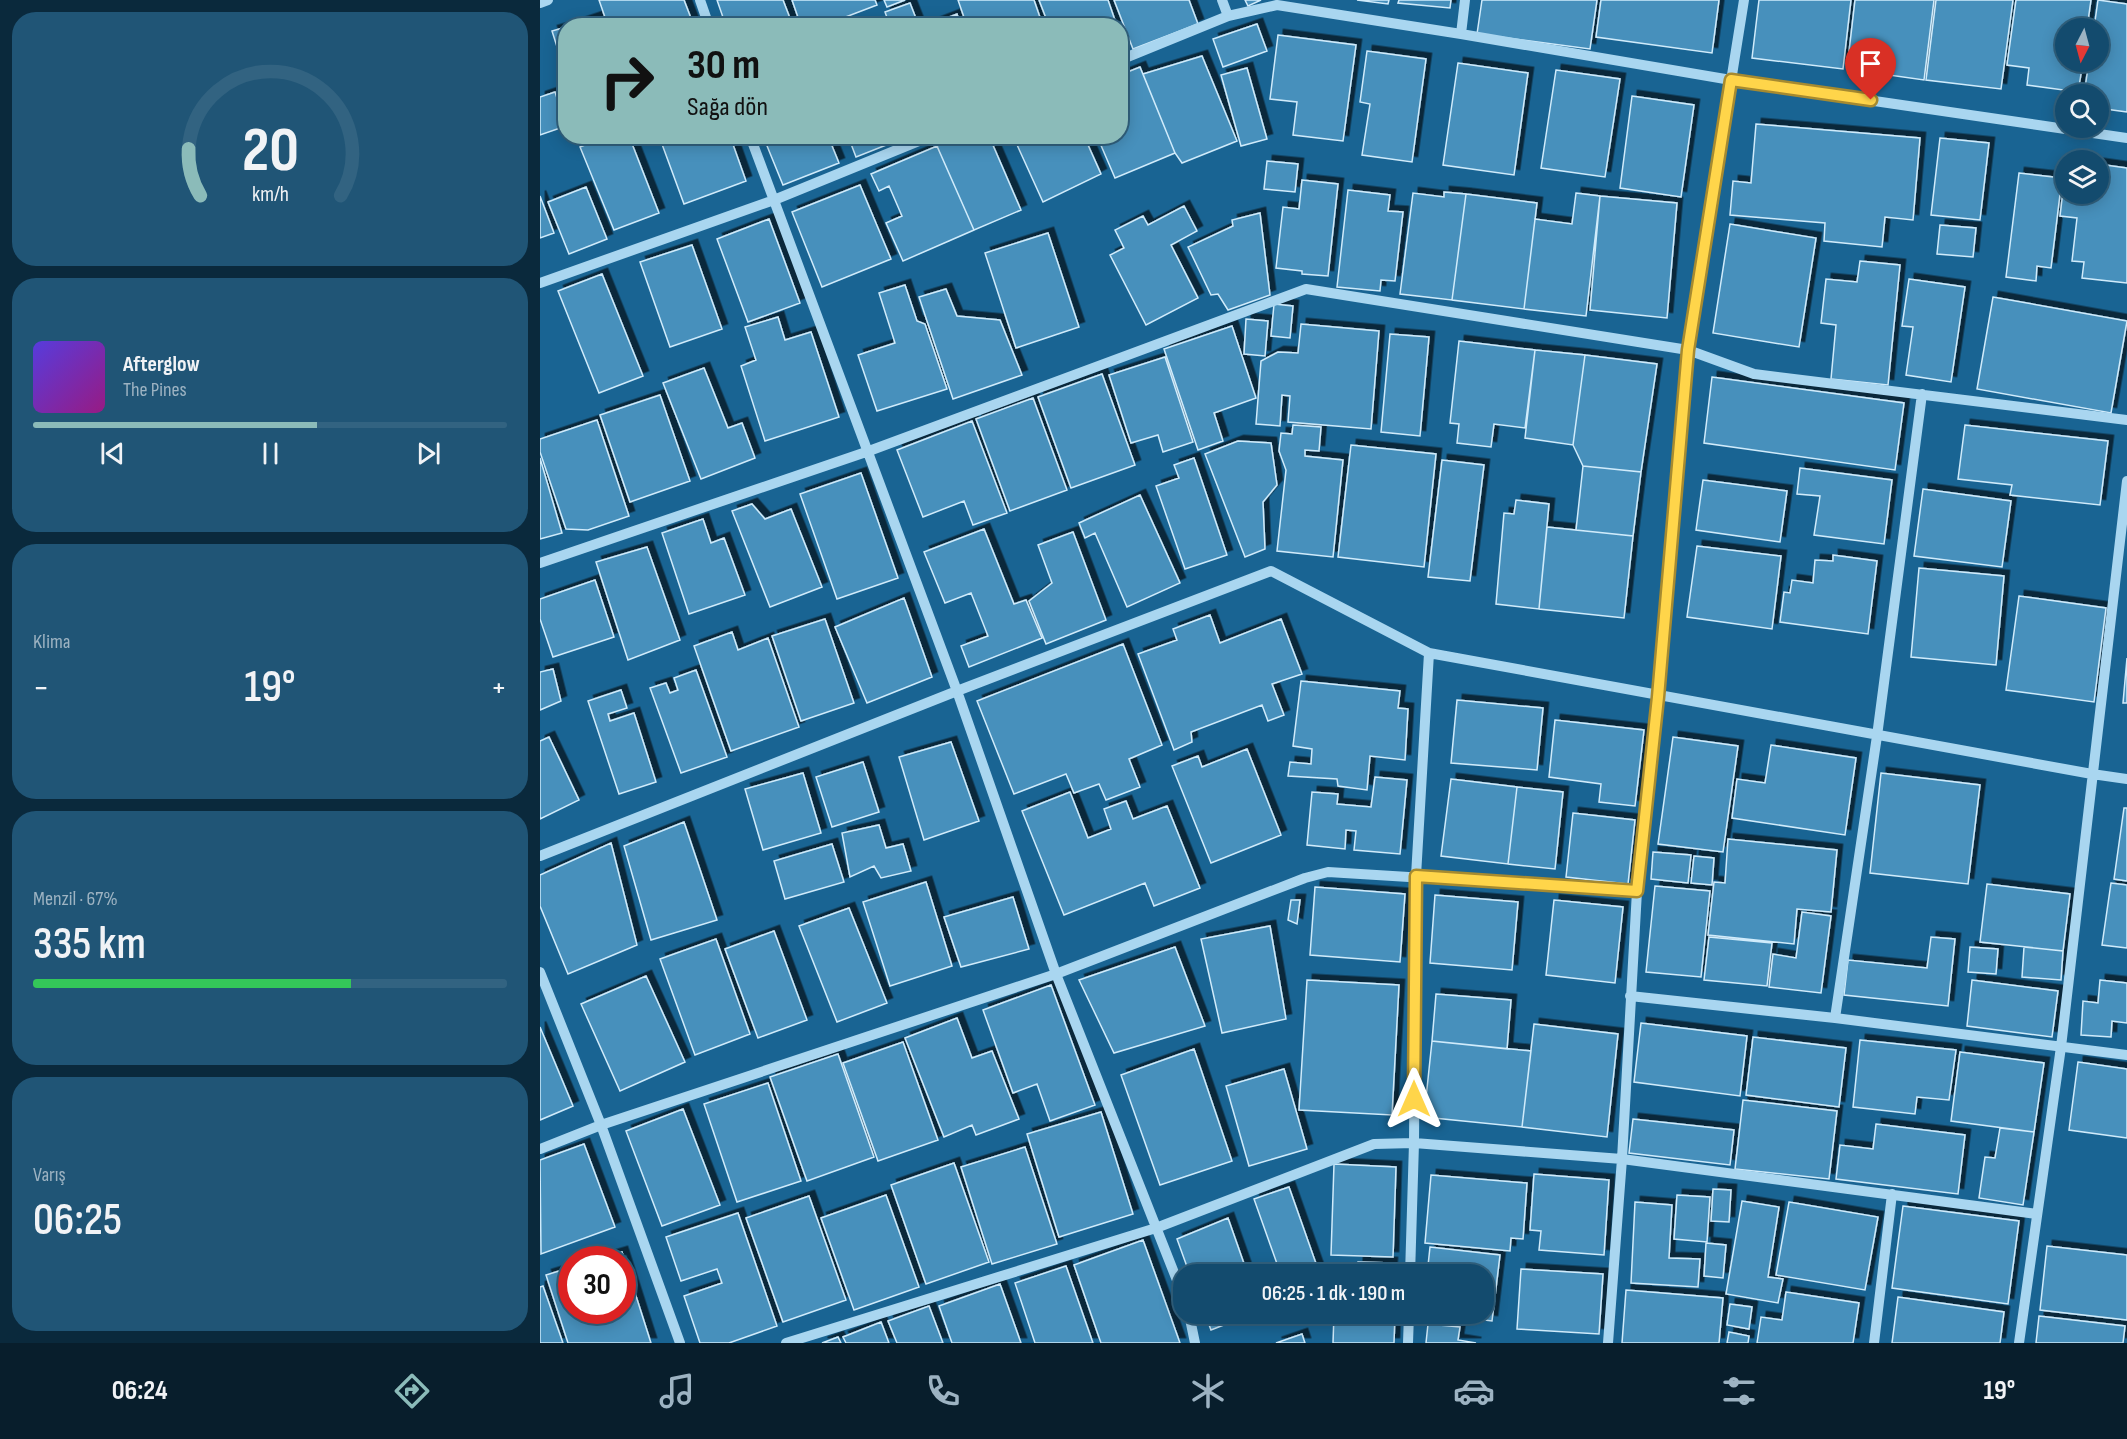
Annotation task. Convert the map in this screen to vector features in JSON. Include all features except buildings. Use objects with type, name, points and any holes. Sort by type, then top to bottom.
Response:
[{"type":"street","points":[[540,3],[548,0]]},
{"type":"street","points":[[700,0],[706,18]]},
{"type":"street","points":[[1222,0],[1228,16]]},
{"type":"street","points":[[1461,34],[1466,0]]},
{"type":"street","points":[[1608,1343],[1622,1159],[1637,891],[1658,697],[1688,350],[1744,0]]},
{"type":"street","points":[[1128,57],[1228,16],[1277,5],[1731,80],[2127,138]]},
{"type":"street","points":[[753,144],[957,691],[1056,974],[1173,1270]]},
{"type":"street","points":[[540,283],[774,200],[911,144]]},
{"type":"street","points":[[540,563],[869,450],[1306,288],[1688,350],[1754,374],[2127,420]]},
{"type":"street","points":[[1835,1018],[1877,736],[1923,394]]},
{"type":"street","points":[[2019,1343],[2061,1047],[2127,481]]},
{"type":"street","points":[[540,856],[957,691],[1271,571],[1429,653],[1658,697],[2127,779]]},
{"type":"street","points":[[1410,1264],[1414,1143],[1416,876],[1429,653]]},
{"type":"street","points":[[540,1149],[601,1125],[1056,974],[1305,878],[1328,872],[1637,891]]},
{"type":"street","points":[[540,972],[601,1125],[680,1343]]},
{"type":"street","points":[[1630,996],[1835,1018],[2127,1056]]},
{"type":"street","points":[[786,1343],[1156,1228],[1374,1144],[1414,1143],[1622,1159],[2037,1214]]},
{"type":"street","points":[[1874,1343],[1892,1194]]},
{"type":"street","points":[[1190,1324],[1195,1343]]},
{"type":"street","points":[[1408,1343],[1409,1324]]},
{"type":"route","points":[[1414,1099],[1416,876],[1637,891],[1658,697],[1688,350],[1731,80],[1871,100]]}]
